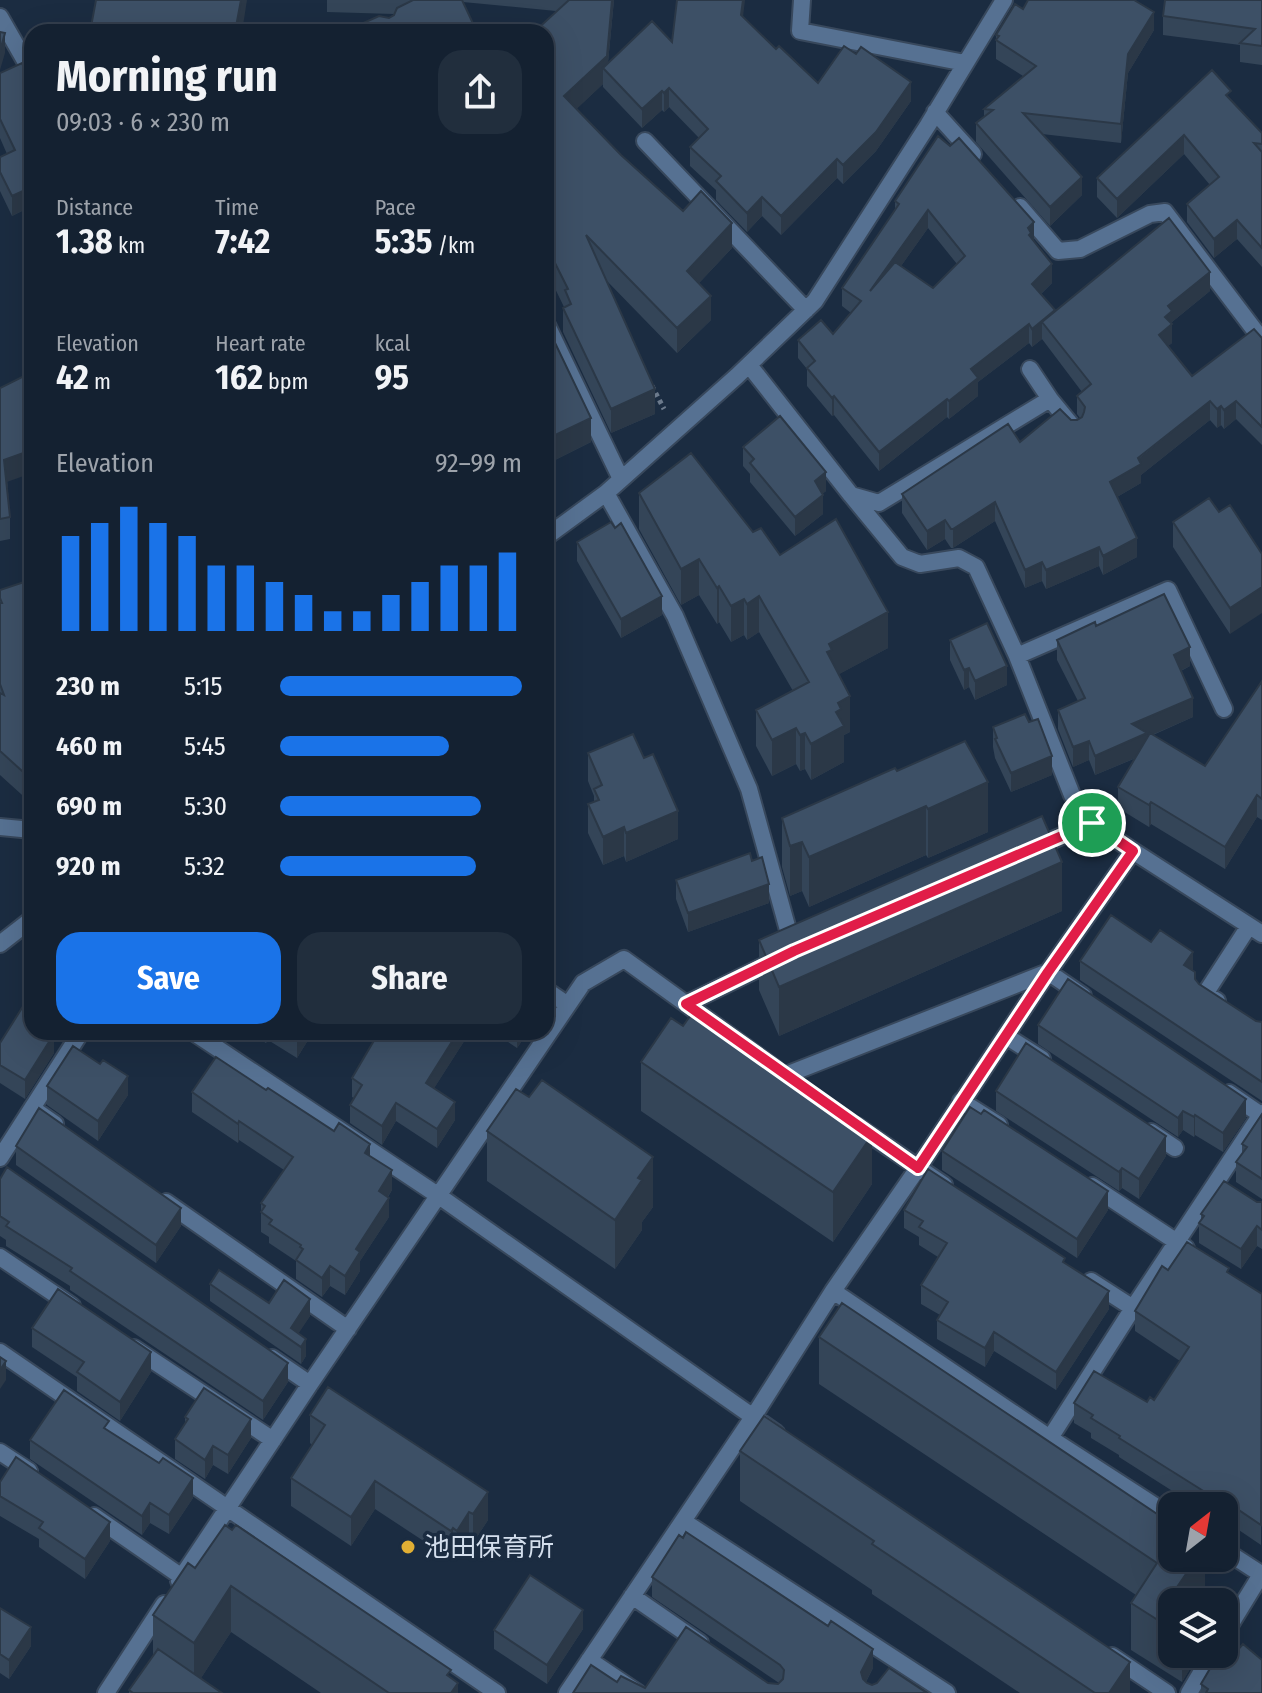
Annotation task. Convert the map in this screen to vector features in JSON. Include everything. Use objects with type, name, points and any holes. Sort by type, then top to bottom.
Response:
[{"type":"street","points":[[802,0],[800,31],[965,63]]},
{"type":"street","points":[[554,531],[606,493],[749,365],[815,301],[1004,0]]},
{"type":"street","points":[[0,17],[24,59]]},
{"type":"street","points":[[935,112],[987,170]]},
{"type":"street","points":[[645,141],[806,310]]},
{"type":"street","points":[[1007,193],[1058,251],[1080,249],[1150,214],[1165,212],[1262,340]]},
{"type":"street","points":[[554,340],[621,479]]},
{"type":"street","points":[[749,365],[902,557],[920,564],[959,558],[976,567],[1017,656],[1072,795],[1092,823],[1256,930],[1205,994],[1228,1008]]},
{"type":"street","points":[[1030,369],[1074,428]]},
{"type":"street","points":[[851,495],[879,503],[1050,399]]},
{"type":"street","points":[[606,493],[675,616],[749,789],[801,948],[686,1004]]},
{"type":"street","points":[[1017,656],[1168,590],[1224,709]]},
{"type":"street","points":[[1021,854],[1092,823]]},
{"type":"street","points":[[0,827],[24,829]]},
{"type":"street","points":[[567,1693],[753,1417],[833,1291],[1133,851]]},
{"type":"street","points":[[0,944],[24,925]]},
{"type":"street","points":[[554,1026],[583,983],[624,959],[792,1080],[1048,972]]},
{"type":"street","points":[[1048,972],[1098,1006]]},
{"type":"street","points":[[554,995],[568,1005]]},
{"type":"street","points":[[1006,1036],[1058,1071]]},
{"type":"street","points":[[0,1158],[76,1040]]},
{"type":"street","points":[[205,1040],[439,1196],[792,1443]]},
{"type":"street","points":[[106,1693],[133,1664],[182,1577],[544,1040]]},
{"type":"street","points":[[1050,1438],[1177,1242],[1222,1186],[1261,1114],[1211,1081]]},
{"type":"street","points":[[961,1101],[1012,1134]]},
{"type":"street","points":[[32,1108],[70,1134]]},
{"type":"street","points":[[846,1118],[956,1193]]},
{"type":"street","points":[[1136,1122],[1175,1148]]},
{"type":"street","points":[[1076,1175],[1201,1257]]},
{"type":"street","points":[[158,1196],[348,1329]]},
{"type":"street","points":[[0,1257],[91,1318]]},
{"type":"street","points":[[1082,1275],[1133,1308]]},
{"type":"street","points":[[833,1291],[1158,1508]]},
{"type":"street","points":[[117,1336],[273,1440]]},
{"type":"street","points":[[259,1348],[310,1384]]},
{"type":"street","points":[[0,1352],[497,1693]]},
{"type":"street","points":[[0,1452],[39,1478]]},
{"type":"street","points":[[78,1505],[182,1577]]},
{"type":"street","points":[[683,1521],[891,1665],[947,1693]]},
{"type":"street","points":[[1238,1559],[1262,1574],[1238,1613]]},
{"type":"street","points":[[632,1596],[710,1649]]},
{"type":"street","points":[[1102,1650],[1167,1693]]},
{"type":"street","points":[[589,1660],[638,1693]]},
{"type":"street","points":[[1189,1693],[1204,1668]]},
{"type":"path","points":[[647,376],[675,432]]},
{"type":"building","points":[[96,0],[241,0],[236,24],[92,24]]},
{"type":"building","points":[[413,0],[462,0],[473,24],[361,24],[379,16],[389,18],[397,8]]},
{"type":"building","points":[[569,0],[612,0],[607,56],[564,96],[621,155],[683,211],[701,191],[732,223],[687,271],[711,296],[677,328],[586,235],[655,389],[611,409],[563,308],[571,304],[565,290],[568,289],[554,261],[554,24],[543,24]]},
{"type":"building","points":[[677,0],[743,0],[741,15],[818,83],[844,46],[856,54],[861,47],[911,82],[876,132],[843,165],[837,159],[781,216],[762,197],[747,213],[716,181],[721,176],[690,147],[708,129],[669,88],[642,109],[603,68],[652,21],[672,42]]},
{"type":"building","points":[[1028,0],[1134,0],[1154,12],[1128,54],[1121,124],[1023,113],[1082,177],[1050,207],[976,123],[993,110],[984,109],[1036,66],[996,40],[1015,4],[1023,9]]},
{"type":"building","points":[[1165,0],[1262,0],[1262,46],[1240,43],[1255,29],[1163,16]]},
{"type":"building","points":[[0,32],[5,33],[0,51]]},
{"type":"building","points":[[22,63],[24,68],[24,191],[12,196],[0,172],[0,157],[15,150],[0,119],[0,73]]},
{"type":"building","points":[[1212,70],[1231,91],[1226,95],[1262,133],[1262,144],[1254,143],[1262,152],[1262,248],[1237,220],[1214,239],[1187,204],[1219,177],[1184,135],[1117,199],[1097,178]]},
{"type":"building","points":[[938,136],[950,146],[959,138],[1034,222],[1028,228],[1029,235],[1052,264],[1032,284],[1055,310],[1032,329],[1029,324],[971,369],[978,378],[879,452],[807,368],[815,361],[798,340],[821,320],[833,334],[861,301],[842,288],[899,204],[895,201]],"holes":[[[928,210],[965,256],[933,288],[895,262],[870,291]]]},
{"type":"building","points":[[1169,218],[1210,272],[1168,306],[1172,311],[1165,317],[1172,324],[1159,335],[1192,376],[1254,329],[1262,338],[1262,427],[1236,401],[1224,410],[1221,406],[1217,409],[1210,401],[1138,458],[1141,464],[1110,482],[1137,538],[1103,556],[1099,547],[1046,570],[1042,562],[1025,570],[995,502],[953,529],[945,520],[927,531],[902,494],[1008,424],[1020,442],[1060,409],[1071,420],[1082,417],[1085,407],[1077,396],[1091,384],[1042,322]]},
{"type":"building","points":[[554,341],[591,418],[554,436]]},
{"type":"building","points":[[24,376],[24,453],[4,460],[10,517],[0,519],[0,388]]},
{"type":"building","points":[[780,416],[826,472],[815,481],[823,495],[795,517],[750,463],[754,459],[743,447]]},
{"type":"building","points":[[691,453],[753,532],[761,528],[780,555],[836,519],[888,612],[829,644],[832,650],[827,652],[850,696],[838,703],[841,709],[836,712],[844,726],[811,744],[805,733],[800,735],[796,728],[772,740],[756,710],[809,682],[759,596],[747,604],[744,599],[731,606],[699,559],[681,569],[639,493]]},
{"type":"building","points":[[1209,498],[1219,512],[1230,505],[1262,554],[1262,587],[1230,608],[1173,522]]},
{"type":"building","points":[[611,522],[615,528],[621,523],[662,596],[621,619],[577,542]]},
{"type":"building","points":[[24,582],[24,773],[0,751],[0,693],[4,695],[0,684],[0,590]]},
{"type":"building","points":[[1164,594],[1190,647],[1174,655],[1193,698],[1132,724],[1147,733],[1095,756],[1089,741],[1073,747],[1058,710],[1085,698],[1057,640],[1095,622],[1096,626]]},
{"type":"building","points":[[987,623],[1007,666],[975,681],[969,668],[964,670],[950,640]]},
{"type":"building","points":[[1262,681],[1262,799],[1257,795],[1225,847],[1151,802],[1149,805],[1118,787],[1150,733],[1205,766]]},
{"type":"building","points":[[1025,714],[1029,722],[1038,719],[1052,756],[1011,773],[995,739],[993,727]]},
{"type":"building","points":[[633,734],[644,758],[653,754],[678,811],[626,833],[624,827],[603,837],[588,804],[599,800],[594,789],[602,785],[588,753]]},
{"type":"building","points":[[965,741],[988,782],[809,857],[802,842],[790,846],[782,818]]},
{"type":"building","points":[[1042,816],[1062,862],[779,987],[759,940]]},
{"type":"building","points":[[750,853],[752,861],[762,857],[769,884],[688,913],[676,880]]},
{"type":"building","points":[[1111,915],[1151,942],[1160,930],[1193,952],[1184,965],[1195,972],[1199,984],[1262,1022],[1262,1082],[1080,961]]},
{"type":"building","points":[[1068,979],[1246,1099],[1223,1133],[1183,1111],[1178,1118],[1038,1025]]},
{"type":"building","points":[[24,1005],[24,1040],[50,1040],[25,1080],[0,1065],[0,1043]]},
{"type":"building","points":[[695,1009],[872,1135],[833,1192],[641,1062],[671,1018],[683,1026]]},
{"type":"building","points":[[374,1040],[453,1040],[426,1083],[455,1102],[437,1129],[396,1103],[382,1126],[350,1105],[362,1085],[352,1078]]},
{"type":"building","points":[[1026,1043],[1166,1136],[1139,1179],[1122,1168],[1119,1172],[996,1091]]},
{"type":"building","points":[[73,1046],[100,1064],[103,1060],[128,1076],[98,1121],[47,1086]]},
{"type":"building","points":[[216,1057],[334,1131],[339,1123],[370,1144],[365,1153],[392,1170],[379,1191],[389,1198],[356,1249],[360,1252],[345,1276],[330,1266],[322,1278],[296,1260],[303,1249],[301,1245],[269,1224],[272,1220],[261,1212],[265,1206],[261,1203],[293,1157],[192,1092]]},
{"type":"building","points":[[542,1080],[653,1157],[638,1178],[642,1180],[615,1220],[487,1131],[516,1089],[529,1097]]},
{"type":"building","points":[[970,1107],[981,1114],[984,1110],[1108,1191],[1077,1239],[942,1151]]},
{"type":"building","points":[[39,1108],[181,1208],[156,1245],[16,1146]]},
{"type":"building","points":[[1262,1114],[1262,1179],[1236,1162],[1247,1147],[1242,1144]]},
{"type":"building","points":[[7,1167],[288,1363],[263,1401],[70,1271],[72,1268],[6,1226],[9,1222],[0,1216],[0,1179]]},
{"type":"building","points":[[928,1169],[1065,1258],[1063,1262],[1109,1291],[1056,1372],[994,1332],[985,1348],[937,1320],[948,1302],[921,1285],[947,1243],[919,1227],[923,1221],[904,1210]]},
{"type":"building","points":[[1224,1181],[1257,1202],[1262,1202],[1262,1230],[1257,1226],[1241,1249],[1199,1223],[1204,1216],[1201,1214]]},
{"type":"building","points":[[1187,1242],[1229,1268],[1227,1272],[1262,1294],[1261,1525],[1238,1510],[1238,1492],[1205,1492],[1119,1438],[1074,1403],[1094,1371],[1147,1402],[1150,1397],[1154,1400],[1189,1347],[1135,1311],[1162,1266],[1168,1270]]},
{"type":"building","points":[[219,1270],[269,1303],[284,1280],[310,1299],[291,1328],[306,1339],[301,1347],[210,1284]]},
{"type":"building","points":[[58,1289],[151,1352],[120,1402],[77,1372],[84,1362],[32,1328]]},
{"type":"building","points":[[842,1303],[1158,1515],[1158,1572],[1187,1572],[1176,1588],[1158,1588],[1158,1620],[1131,1603],[1157,1563],[819,1337]]},
{"type":"building","points":[[328,1387],[488,1492],[473,1514],[469,1512],[457,1531],[453,1528],[451,1531],[375,1481],[351,1517],[291,1478],[325,1425],[310,1415]]},
{"type":"building","points":[[204,1388],[251,1419],[228,1455],[213,1446],[205,1460],[175,1439]]},
{"type":"building","points":[[64,1390],[109,1421],[104,1428],[159,1463],[163,1458],[193,1478],[169,1515],[150,1503],[142,1516],[30,1440]]},
{"type":"building","points":[[764,1416],[1130,1662],[1109,1693],[1095,1693],[872,1544],[874,1541],[740,1451]]},
{"type":"building","points":[[16,1457],[110,1522],[85,1559],[39,1528],[43,1522],[0,1496],[0,1482]]},
{"type":"building","points":[[225,1525],[232,1530],[236,1525],[451,1670],[447,1675],[458,1683],[451,1693],[389,1693],[231,1586],[194,1643],[153,1615],[188,1563],[195,1568]]},
{"type":"building","points":[[686,1532],[828,1626],[831,1621],[873,1649],[861,1672],[867,1683],[877,1683],[889,1668],[927,1693],[573,1693],[591,1665],[617,1682],[621,1676],[645,1688],[686,1627],[768,1683],[778,1684],[783,1679],[784,1670],[780,1665],[652,1577],[679,1535],[683,1538]]},
{"type":"building","points":[[530,1575],[583,1610],[547,1665],[494,1630]]},
{"type":"building","points":[[0,1608],[31,1627],[9,1660],[0,1654]]},
{"type":"building","points":[[1243,1644],[1262,1660],[1262,1693],[1206,1693],[1208,1689],[1201,1684],[1210,1668],[1238,1668],[1238,1650]]},
{"type":"building","points":[[158,1649],[222,1693],[133,1693],[129,1690]]},
{"type":"place","name":"池田保育所","points":[[408,1547]]},
{"type":"route","points":[[1092,823],[1133,851],[1048,972],[918,1168],[686,1004],[794,951],[1092,823]]}]
